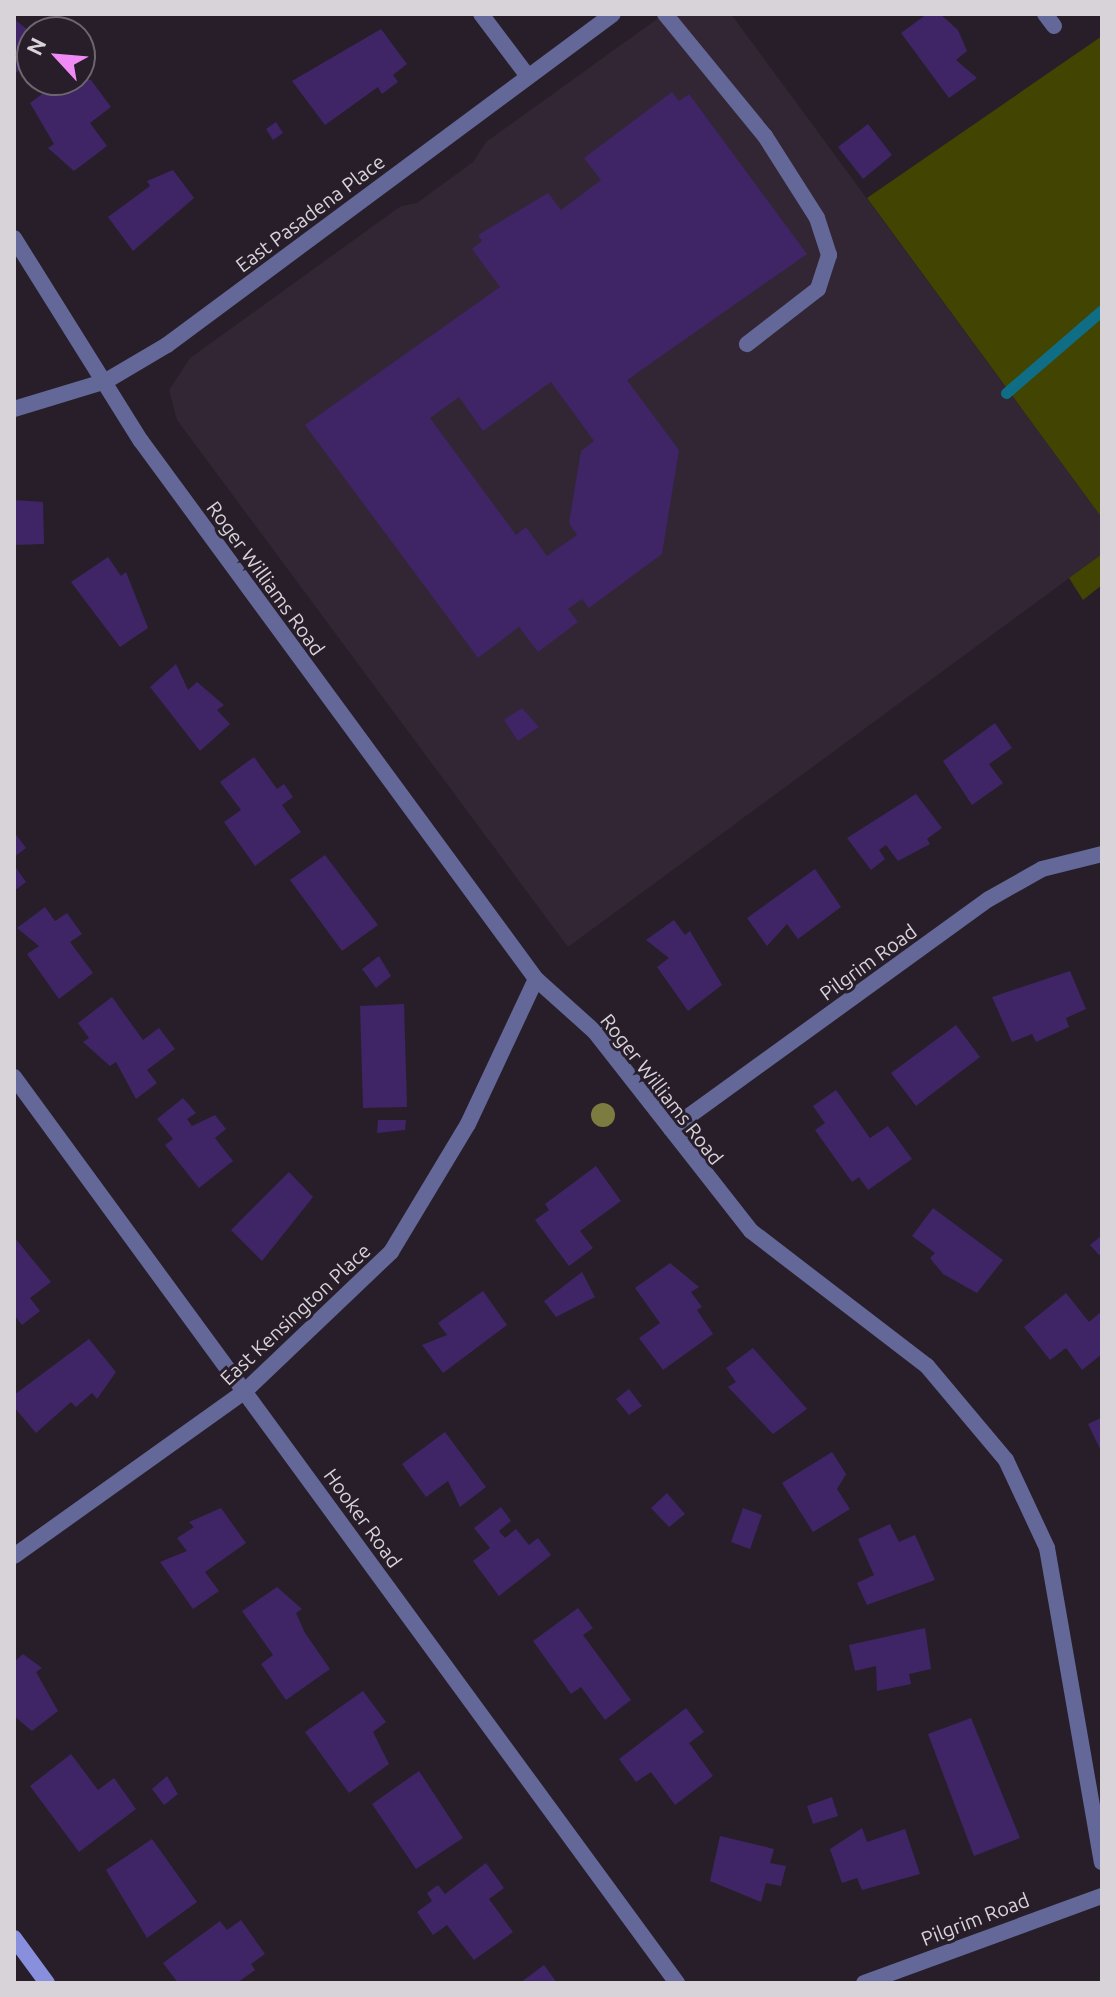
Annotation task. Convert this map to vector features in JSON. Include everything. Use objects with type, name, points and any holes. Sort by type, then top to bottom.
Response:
[{"type":"main road","points":[[14,1938],[47,1983]]},
{"type":"street","points":[[481,14],[527,75]]},
{"type":"street","name":"East Pasadena Place","points":[[14,409],[106,381],[167,345],[613,14]]},
{"type":"street","points":[[665,14],[765,136],[817,218],[829,255],[818,289],[747,344]]},
{"type":"street","name":"Roger Williams Road","points":[[14,238],[141,441],[536,979],[595,1032],[751,1231],[927,1366],[1006,1460],[1047,1548],[1102,1862]]},
{"type":"street","name":"Pilgrim Road","points":[[671,1129],[989,899],[1042,869],[1102,854]]},
{"type":"street","name":"East Kensington Place","points":[[14,1556],[245,1391],[391,1252],[468,1124],[536,979]]},
{"type":"street","name":"Hooker Road","points":[[14,1077],[677,1983]]},
{"type":"street","name":"Pilgrim Road","points":[[864,1983],[1102,1896]]},
{"type":"shaded area","points":[[664,14],[731,14],[1102,518],[1102,554],[568,947],[177,420],[169,390],[190,358],[401,206],[417,203],[473,162],[486,142]]},
{"type":"shaded area","points":[[1102,36],[1102,518],[867,198]]},
{"type":"shaded area","points":[[1102,554],[1102,585],[1083,600],[1069,578]]},
{"type":"building","points":[[927,14],[940,14],[958,30],[967,51],[956,60],[977,78],[949,98],[901,33]]},
{"type":"building","points":[[14,19],[16,73],[14,74]]},
{"type":"building","points":[[381,29],[407,64],[393,75],[398,82],[382,94],[378,87],[325,125],[292,81]]},
{"type":"building","points":[[96,87],[111,107],[90,123],[107,146],[74,171],[48,148],[54,144],[30,103],[39,96],[96,96]]},
{"type":"building","points":[[672,92],[679,101],[689,94],[807,254],[627,380],[679,450],[662,554],[589,608],[582,599],[568,609],[578,622],[538,652],[519,627],[478,658],[305,425],[500,287],[472,249],[482,241],[478,235],[548,193],[561,210],[601,180],[584,158]],"holes":[[[551,382],[594,441],[581,451],[569,523],[577,535],[547,556],[526,527],[516,535],[430,418],[459,397],[483,431]]]},
{"type":"building","points":[[276,122],[283,133],[273,140],[266,129]]},
{"type":"building","points":[[868,124],[892,155],[863,179],[838,147]]},
{"type":"building","points":[[173,170],[194,198],[133,251],[108,217],[150,186],[147,181]]},
{"type":"building","points":[[14,500],[43,502],[44,544],[14,545]]},
{"type":"building","points":[[108,557],[121,576],[126,572],[148,628],[120,647],[71,582]]},
{"type":"building","points":[[176,664],[188,690],[197,682],[224,705],[217,710],[230,724],[200,751],[150,687]]},
{"type":"building","points":[[522,708],[539,727],[518,741],[504,720]]},
{"type":"building","points":[[995,723],[1012,748],[989,764],[1003,783],[972,805],[943,761]]},
{"type":"building","points":[[254,757],[277,789],[284,784],[293,797],[282,805],[301,832],[255,866],[224,822],[241,810],[220,782]]},
{"type":"building","points":[[916,794],[942,828],[927,839],[930,844],[898,861],[886,845],[879,850],[885,859],[871,870],[847,838]]},
{"type":"building","points":[[14,832],[26,848],[14,857]]},
{"type":"building","points":[[325,855],[378,925],[342,951],[290,880]]},
{"type":"building","points":[[14,865],[26,882],[14,891]]},
{"type":"building","points":[[815,869],[841,907],[798,939],[787,924],[767,946],[747,918]]},
{"type":"building","points":[[45,907],[55,921],[67,913],[82,934],[70,942],[93,973],[59,999],[27,954],[39,946],[17,928]]},
{"type":"building","points":[[674,920],[685,935],[690,931],[722,985],[688,1011],[657,967],[669,958],[646,940]]},
{"type":"building","points":[[379,956],[391,976],[376,988],[362,969]]},
{"type":"building","points":[[1070,971],[1086,1009],[1066,1018],[1069,1027],[1036,1042],[1032,1034],[1012,1042],[992,997]]},
{"type":"building","points":[[112,997],[143,1040],[159,1028],[175,1049],[147,1070],[157,1083],[136,1099],[116,1062],[110,1066],[83,1042],[89,1038],[78,1023]]},
{"type":"building","points":[[404,1004],[407,1107],[363,1108],[360,1006]]},
{"type":"building","points":[[956,1025],[980,1057],[916,1106],[891,1073]]},
{"type":"building","points":[[836,1090],[870,1138],[888,1126],[912,1159],[868,1190],[859,1177],[852,1182],[815,1130],[825,1123],[813,1106]]},
{"type":"building","points":[[183,1098],[196,1113],[187,1119],[192,1126],[215,1115],[226,1129],[215,1138],[233,1161],[199,1188],[165,1145],[173,1139],[157,1119]]},
{"type":"building","points":[[378,1120],[406,1120],[405,1130],[377,1133]]},
{"type":"building","points":[[596,1166],[621,1201],[580,1231],[593,1248],[569,1266],[535,1220],[549,1210],[545,1204]]},
{"type":"building","points":[[289,1172],[313,1197],[262,1261],[231,1230]]},
{"type":"building","points":[[933,1208],[1003,1260],[977,1293],[943,1274],[930,1258],[935,1253],[912,1236]]},
{"type":"building","points":[[1102,1235],[1102,1253],[1099,1255],[1090,1245]]},
{"type":"building","points":[[14,1237],[51,1282],[30,1298],[40,1311],[22,1325],[14,1315]]},
{"type":"building","points":[[670,1263],[699,1287],[691,1292],[702,1307],[697,1310],[713,1334],[663,1370],[639,1338],[660,1323],[635,1288]]},
{"type":"building","points":[[582,1272],[595,1297],[556,1317],[544,1301]]},
{"type":"building","points":[[483,1291],[507,1325],[443,1373],[422,1345],[447,1335],[438,1323]]},
{"type":"building","points":[[1066,1293],[1089,1322],[1102,1311],[1102,1354],[1082,1370],[1066,1348],[1050,1360],[1024,1327]]},
{"type":"building","points":[[89,1339],[116,1372],[97,1399],[92,1393],[76,1407],[71,1402],[36,1433],[14,1407],[14,1395]]},
{"type":"building","points":[[753,1348],[807,1409],[773,1434],[728,1387],[736,1382],[726,1368]]},
{"type":"building","points":[[629,1389],[642,1406],[629,1415],[616,1399]]},
{"type":"building","points":[[1102,1406],[1102,1453],[1088,1424],[1101,1418]]},
{"type":"building","points":[[445,1432],[486,1487],[460,1507],[448,1481],[426,1497],[402,1464]]},
{"type":"building","points":[[832,1452],[846,1474],[837,1489],[850,1509],[813,1532],[782,1483]]},
{"type":"building","points":[[667,1493],[685,1514],[669,1527],[651,1508]]},
{"type":"building","points":[[501,1507],[511,1521],[499,1531],[505,1538],[516,1529],[529,1545],[538,1538],[551,1555],[499,1596],[473,1561],[490,1548],[474,1528]]},
{"type":"building","points":[[221,1508],[246,1543],[205,1572],[219,1591],[193,1609],[160,1562],[187,1551],[177,1538],[194,1527],[189,1522]]},
{"type":"building","points":[[743,1508],[762,1515],[750,1549],[731,1542]]},
{"type":"building","points":[[890,1524],[899,1542],[915,1535],[935,1580],[867,1605],[857,1583],[874,1575],[858,1539]]},
{"type":"building","points":[[277,1587],[302,1609],[296,1613],[305,1633],[330,1669],[286,1700],[261,1664],[273,1655],[242,1611]]},
{"type":"building","points":[[578,1608],[593,1628],[583,1635],[631,1700],[605,1720],[581,1687],[571,1694],[533,1641]]},
{"type":"building","points":[[925,1628],[931,1669],[909,1674],[911,1684],[877,1691],[876,1666],[855,1671],[849,1645]]},
{"type":"building","points":[[23,1654],[42,1668],[36,1672],[58,1711],[32,1731],[14,1716],[14,1662]]},
{"type":"building","points":[[363,1691],[386,1722],[373,1732],[389,1764],[349,1793],[305,1732]]},
{"type":"building","points":[[686,1708],[704,1732],[689,1743],[713,1776],[675,1805],[651,1772],[636,1782],[619,1759]]},
{"type":"building","points":[[971,1718],[1020,1838],[974,1856],[928,1734]]},
{"type":"building","points":[[71,1754],[98,1790],[114,1778],[136,1809],[79,1852],[30,1786]]},
{"type":"building","points":[[419,1771],[463,1838],[416,1869],[372,1804]]},
{"type":"building","points":[[167,1776],[178,1794],[164,1805],[152,1789]]},
{"type":"building","points":[[832,1797],[838,1816],[813,1824],[807,1806]]},
{"type":"building","points":[[862,1828],[867,1842],[905,1829],[920,1874],[862,1890],[857,1878],[842,1883],[830,1849]]},
{"type":"building","points":[[720,1836],[774,1849],[770,1863],[786,1866],[781,1886],[766,1883],[761,1902],[710,1881]]},
{"type":"building","points":[[152,1839],[197,1902],[147,1938],[106,1870]]},
{"type":"building","points":[[486,1863],[504,1888],[489,1899],[513,1932],[474,1960],[447,1925],[433,1935],[417,1912],[432,1901],[427,1893],[438,1885],[445,1894]]},
{"type":"building","points":[[241,1920],[265,1954],[251,1964],[255,1970],[237,1983],[178,1983],[163,1963],[220,1921],[227,1930]]},
{"type":"building","points":[[544,1965],[557,1983],[520,1983]]},
{"type":"waterway","points":[[1006,393],[1102,310]]}]
